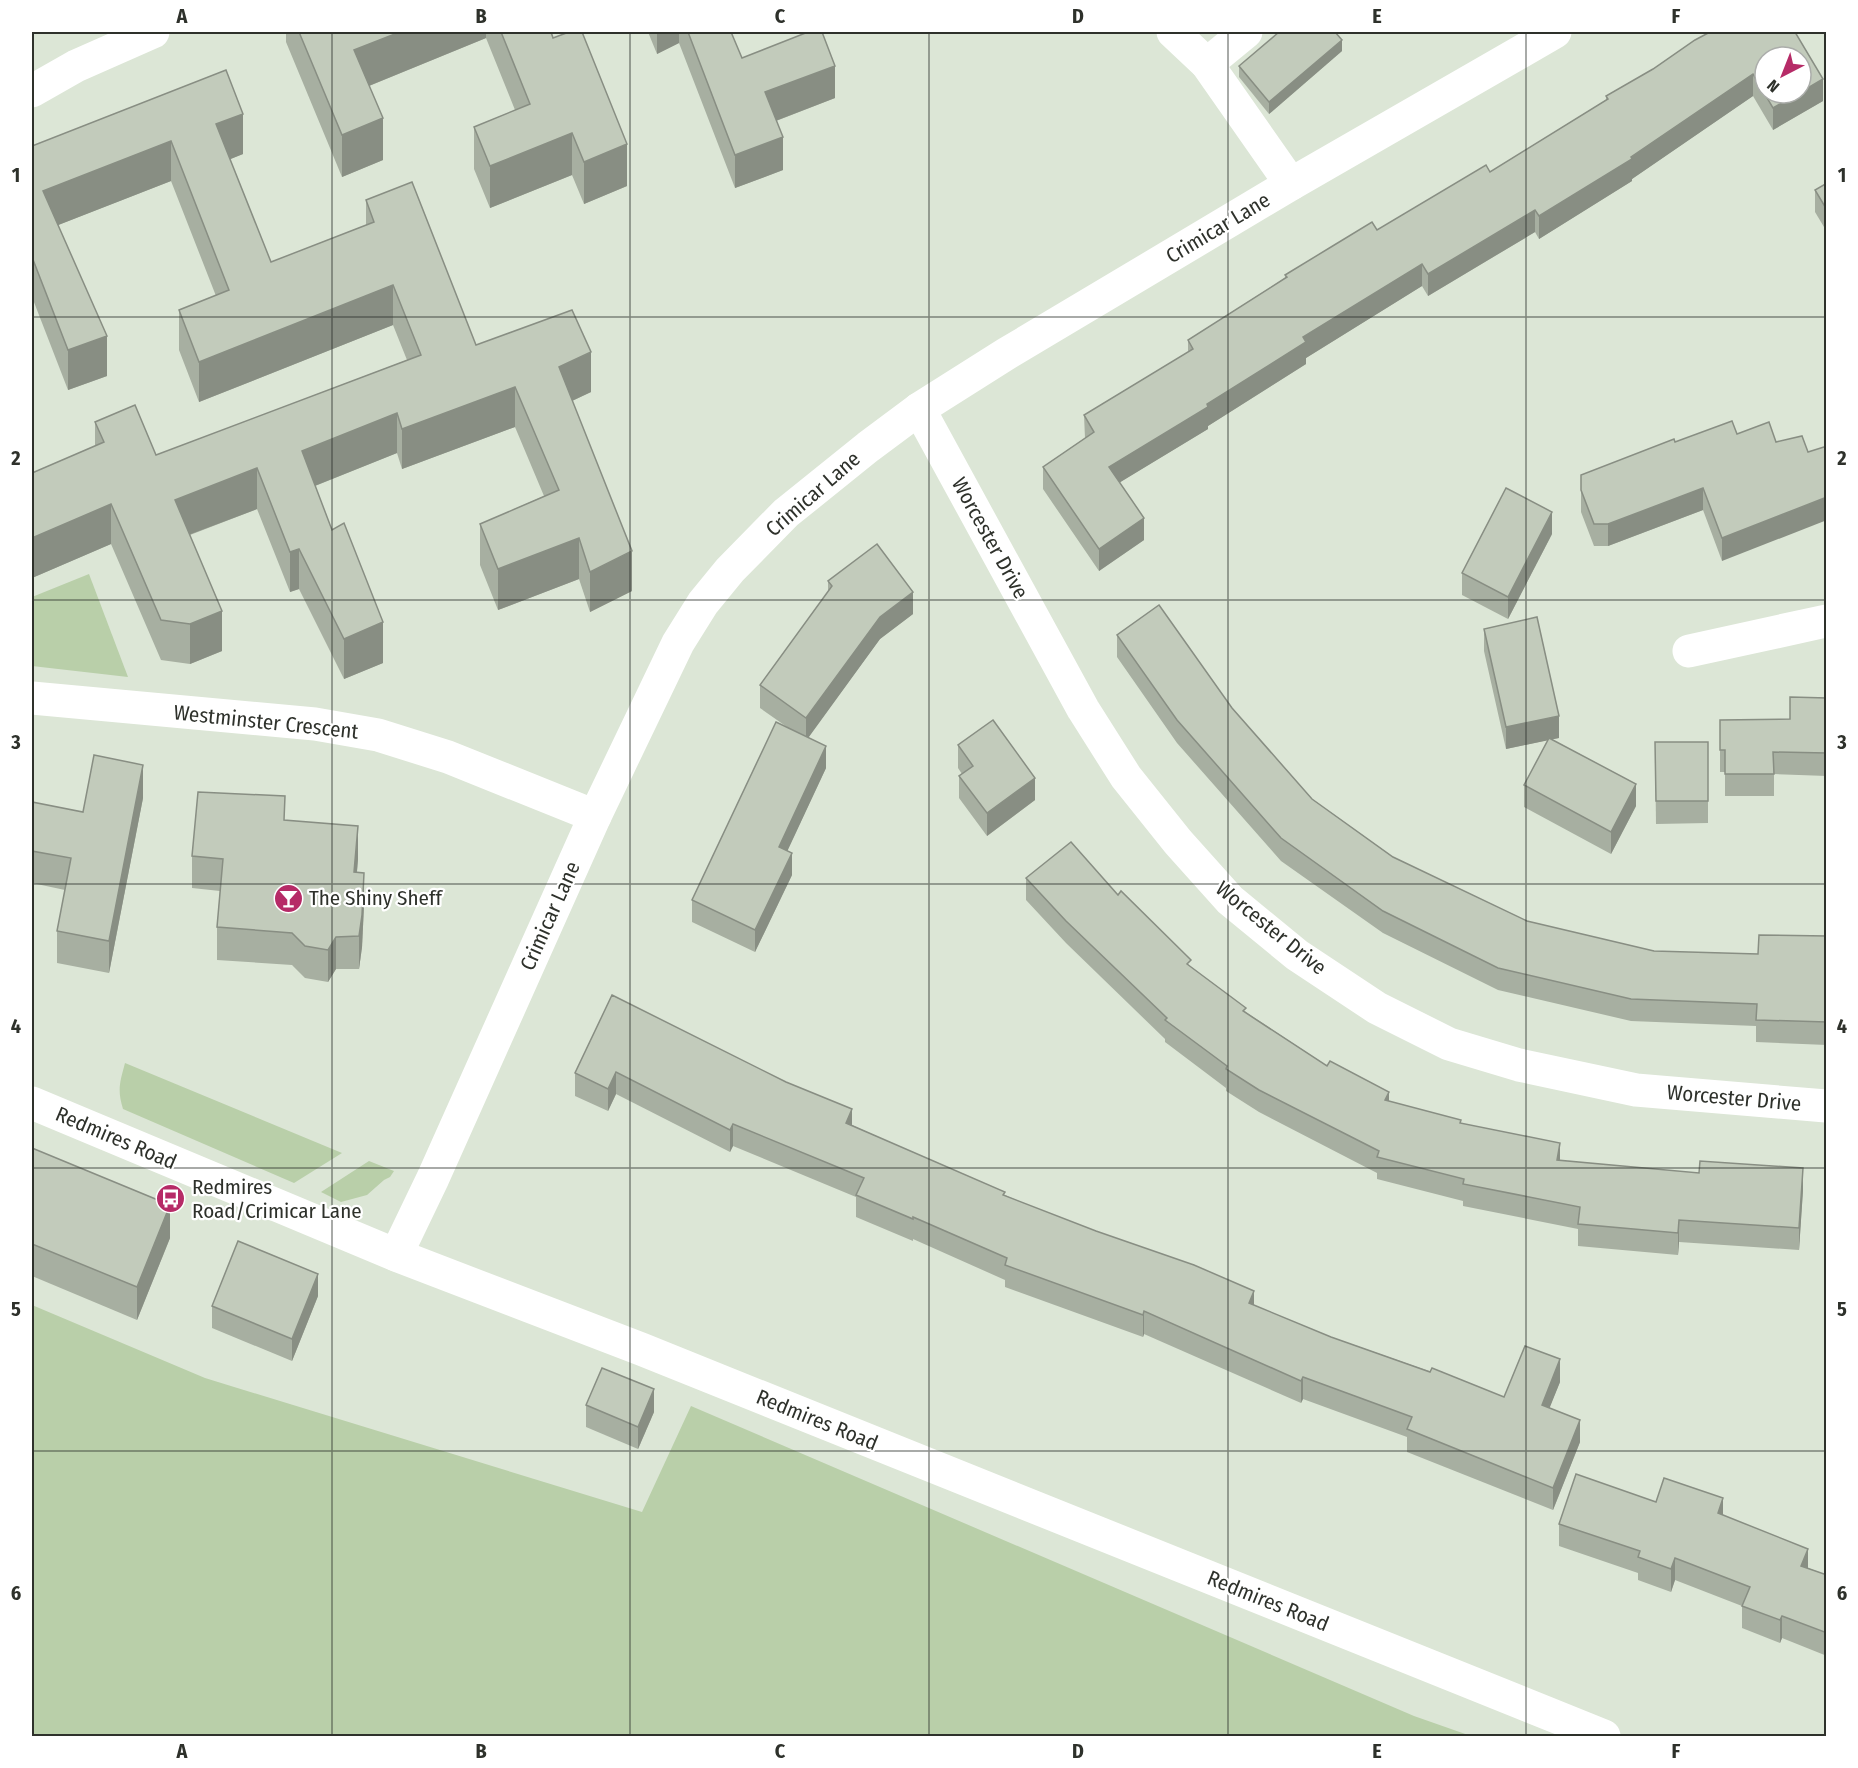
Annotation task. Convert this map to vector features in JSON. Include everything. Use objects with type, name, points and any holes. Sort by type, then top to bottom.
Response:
[{"type":"street","points":[[32,91],[76,66],[153,32]]},
{"type":"street","points":[[1173,32],[1207,64],[1292,184]]},
{"type":"street","points":[[1207,64],[1246,32]]},
{"type":"street","name":"Crimicar Lane","points":[[396,1255],[433,1178],[595,816],[678,643],[703,603],[730,570],[786,513],[919,409],[1006,354],[1292,184],[1555,32]]},
{"type":"street","name":"Worcester Drive","points":[[919,409],[1083,709],[1126,777],[1178,842],[1230,900],[1297,955],[1377,1008],[1449,1044],[1519,1065],[1635,1090],[1827,1106]]},
{"type":"street","points":[[1689,651],[1827,621]]},
{"type":"street","name":"Westminster Crescent","points":[[32,698],[315,724],[378,735],[448,757],[595,816]]},
{"type":"street","name":"Redmires Road","points":[[32,1103],[396,1255],[641,1349],[1604,1737]]},
{"type":"green space","points":[[89,574],[128,677],[32,666],[32,597]]},
{"type":"green space","points":[[125,1063],[342,1153],[294,1183],[123,1109],[120,1086]]},
{"type":"green space","points":[[369,1161],[394,1171],[390,1177],[367,1195],[341,1202],[321,1192]]},
{"type":"green space","points":[[32,1305],[205,1378],[642,1512],[691,1406],[1414,1716],[1471,1736],[32,1736]]},
{"type":"building","points":[[299,32],[400,32],[354,50],[383,118],[342,135]]},
{"type":"building","points":[[501,32],[551,32],[553,38],[569,32],[582,32],[627,144],[584,162],[572,133],[490,166],[474,127],[530,104]]},
{"type":"building","points":[[688,32],[731,32],[742,58],[808,32],[822,32],[835,66],[765,92],[783,137],[735,155]]},
{"type":"building","points":[[1279,32],[1335,32],[1342,40],[1269,102],[1239,66]]},
{"type":"building","points":[[1710,32],[1795,32],[1803,45],[1753,45],[1753,74],[1631,157],[1632,159],[1539,216],[1535,210],[1428,274],[1422,264],[1303,337],[1306,342],[1207,404],[1208,407],[1109,467],[1144,518],[1099,549],[1043,467],[1094,432],[1084,415],[1193,349],[1188,340],[1287,277],[1285,275],[1372,222],[1377,230],[1486,165],[1490,172],[1608,99],[1606,96],[1653,69]]},
{"type":"building","points":[[1813,62],[1823,79],[1813,85]]},
{"type":"building","points":[[226,70],[243,114],[216,124],[271,262],[374,222],[366,200],[412,182],[476,345],[572,310],[591,352],[559,367],[632,551],[590,572],[579,538],[498,569],[480,524],[559,490],[515,387],[402,429],[397,413],[302,451],[332,530],[344,523],[383,622],[344,639],[299,549],[290,552],[257,468],[175,500],[222,611],[190,624],[161,620],[111,504],[32,538],[32,473],[104,442],[95,422],[135,405],[156,455],[421,355],[393,285],[199,362],[179,310],[229,290],[171,141],[43,191],[107,336],[68,350],[32,257],[32,146]]},
{"type":"building","points":[[1827,183],[1827,210],[1815,190]]},
{"type":"building","points":[[1732,421],[1737,434],[1769,422],[1776,442],[1802,436],[1808,452],[1827,446],[1827,497],[1722,538],[1703,488],[1608,524],[1594,524],[1581,490],[1581,475],[1674,439],[1675,442]]},
{"type":"building","points":[[1506,488],[1552,512],[1508,597],[1462,573]]},
{"type":"building","points":[[877,544],[913,592],[880,617],[806,718],[760,685],[832,586],[828,581]]},
{"type":"building","points":[[1159,605],[1232,708],[1312,799],[1393,857],[1527,921],[1654,951],[1758,954],[1759,935],[1827,936],[1827,1022],[1756,1020],[1757,1004],[1631,999],[1498,968],[1383,911],[1281,838],[1177,720],[1117,635]]},
{"type":"building","points":[[1537,617],[1559,716],[1506,727],[1484,629]]},
{"type":"building","points":[[1790,697],[1827,698],[1827,753],[1773,752],[1774,774],[1725,774],[1725,750],[1720,750],[1720,720],[1790,719]]},
{"type":"building","points":[[993,720],[1035,778],[987,813],[959,776],[973,766],[958,745]]},
{"type":"building","points":[[776,722],[826,746],[779,847],[792,853],[755,930],[692,900]]},
{"type":"building","points":[[1549,738],[1636,784],[1611,832],[1524,785]]},
{"type":"building","points":[[1655,742],[1708,742],[1708,801],[1656,801]]},
{"type":"building","points":[[94,755],[143,765],[109,941],[57,931],[71,858],[32,851],[32,802],[83,812]]},
{"type":"building","name":"The Shiny Sheff","points":[[198,792],[285,796],[284,820],[358,826],[354,872],[364,873],[359,936],[336,937],[328,950],[305,946],[292,933],[217,927],[223,859],[192,856]]},
{"type":"building","points":[[1071,842],[1118,895],[1121,891],[1191,960],[1187,964],[1246,1008],[1243,1011],[1327,1066],[1330,1061],[1389,1092],[1385,1100],[1461,1120],[1460,1123],[1560,1143],[1557,1160],[1699,1173],[1700,1161],[1803,1168],[1799,1228],[1679,1220],[1678,1233],[1578,1224],[1580,1207],[1463,1184],[1464,1179],[1377,1157],[1379,1151],[1259,1090],[1226,1069],[1227,1066],[1165,1020],[1167,1018],[1066,921],[1026,878]]},
{"type":"building","points":[[612,995],[786,1082],[852,1109],[846,1123],[1005,1192],[1003,1195],[1194,1265],[1254,1291],[1249,1303],[1331,1337],[1430,1372],[1432,1368],[1504,1397],[1525,1346],[1560,1359],[1542,1405],[1580,1420],[1553,1488],[1407,1429],[1412,1417],[1303,1377],[1301,1381],[1144,1311],[1143,1315],[1005,1265],[1007,1258],[856,1195],[864,1178],[733,1124],[730,1130],[616,1072],[608,1089],[575,1073]]},
{"type":"building","points":[[32,1148],[170,1205],[137,1287],[32,1244]]},
{"type":"building","points":[[238,1241],[318,1274],[292,1339],[212,1306]]},
{"type":"building","points":[[602,1368],[654,1389],[638,1427],[586,1405]]},
{"type":"building","points":[[1576,1474],[1656,1502],[1664,1478],[1723,1498],[1718,1513],[1808,1549],[1801,1566],[1827,1575],[1827,1633],[1782,1616],[1780,1620],[1742,1606],[1750,1587],[1675,1558],[1671,1569],[1638,1557],[1640,1551],[1559,1524]]},
{"type":"place","name":"The Shiny Sheff","points":[[288,898]]},
{"type":"place","name":"Redmires Road/Crimicar Lane","points":[[171,1199]]}]
